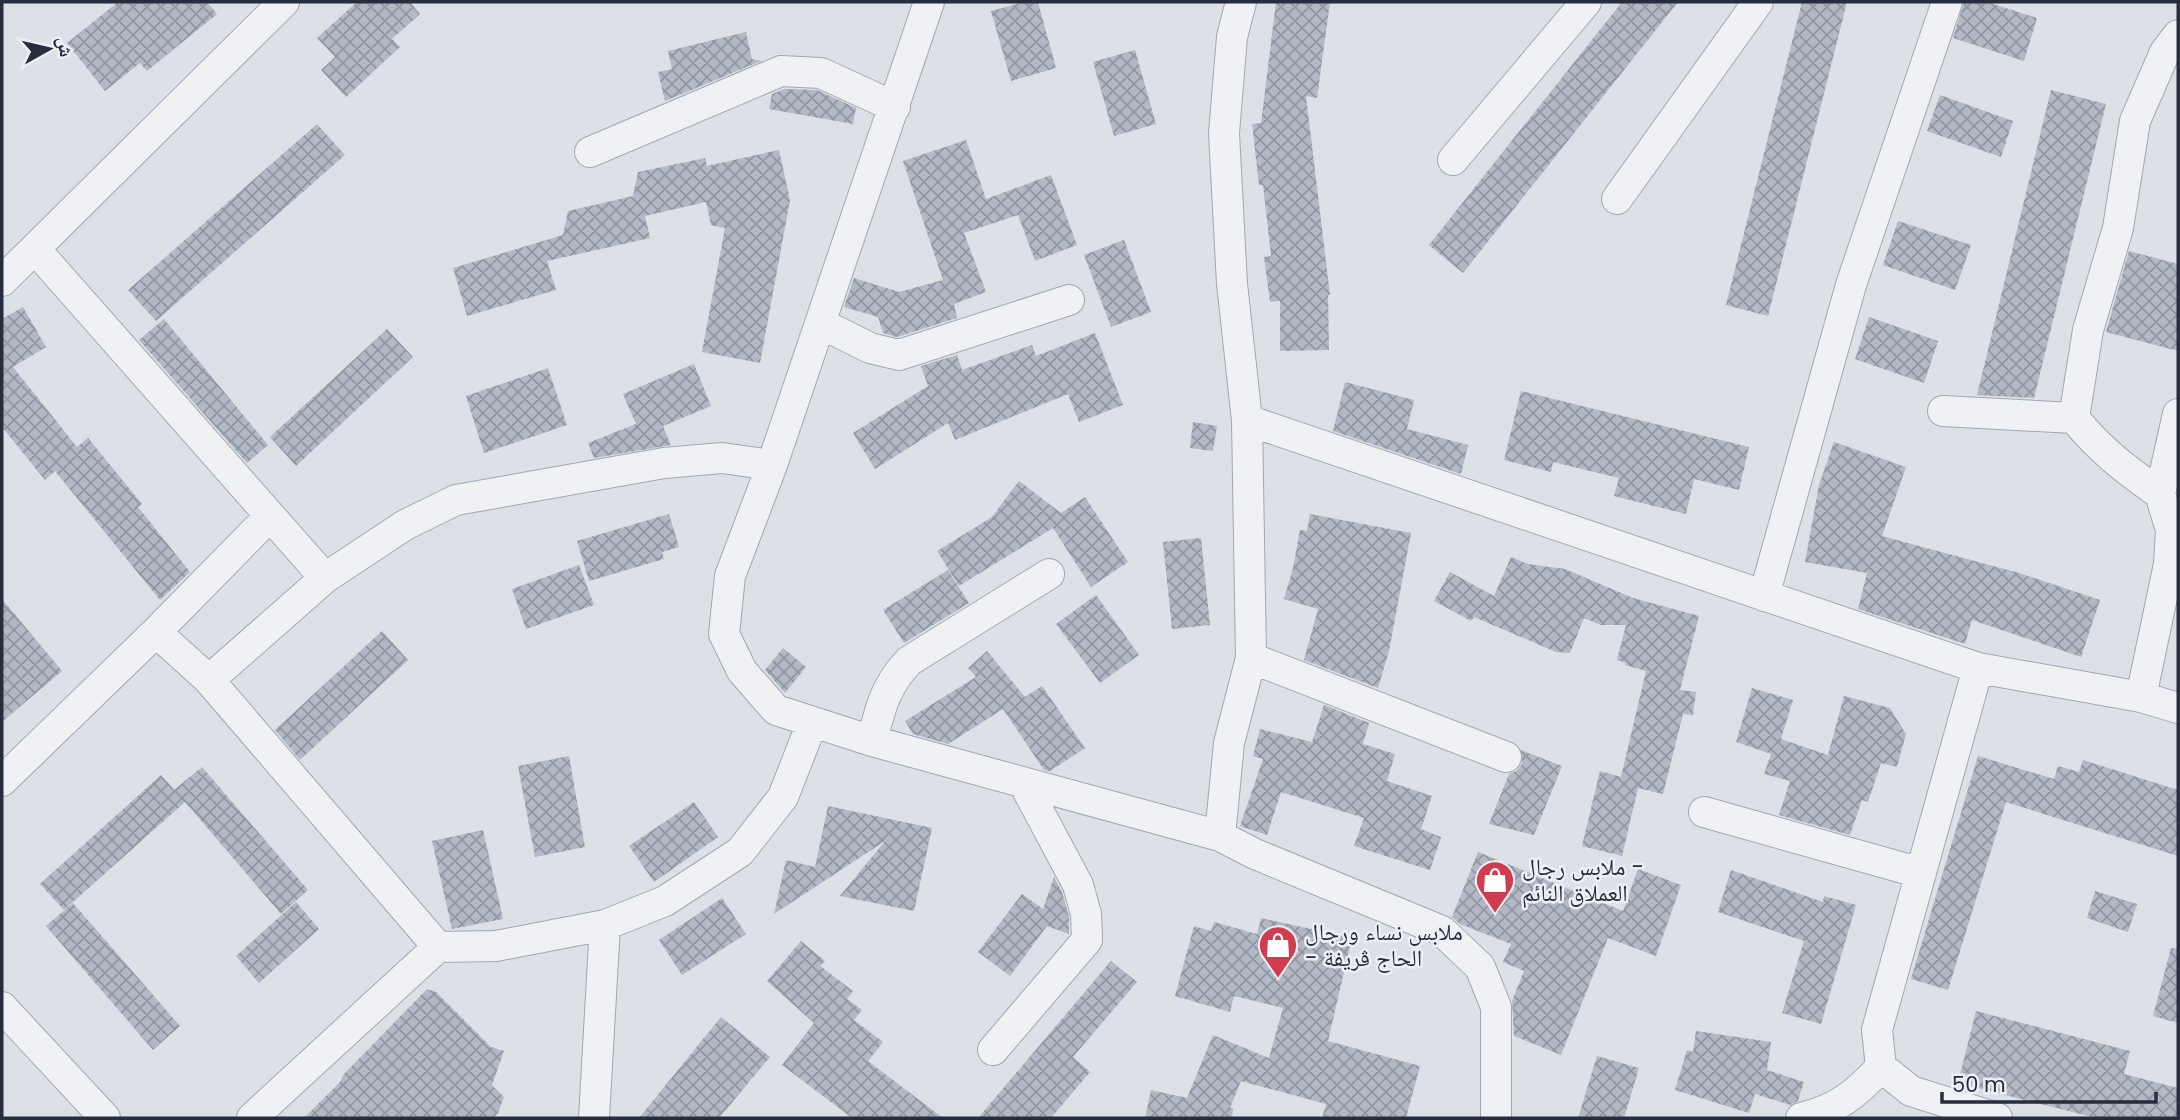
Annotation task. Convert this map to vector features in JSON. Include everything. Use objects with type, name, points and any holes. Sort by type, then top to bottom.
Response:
[{"type":"street","points":[[2,281],[284,2]]},
{"type":"street","points":[[929,2],[772,465],[730,576],[724,634],[742,671],[776,710],[872,741],[1220,836],[1255,854],[1442,931],[1480,967],[1496,1007],[1496,1118]]},
{"type":"street","points":[[1220,836],[1229,743],[1251,658],[1247,420],[1231,284],[1224,133],[1232,37],[1241,2]]},
{"type":"street","points":[[1453,160],[1586,2]]},
{"type":"street","points":[[1617,199],[1758,2]]},
{"type":"street","points":[[1764,596],[1851,285],[1947,2]]},
{"type":"street","points":[[2160,494],[2095,444],[2074,418],[2088,330],[2118,228],[2136,121],[2165,52],[2178,35]]},
{"type":"street","points":[[590,152],[781,71],[821,73],[895,107]]},
{"type":"street","points":[[35,249],[325,578]]},
{"type":"street","points":[[820,323],[870,348],[899,355],[1069,300]]},
{"type":"street","points":[[1943,411],[2074,418]]},
{"type":"street","points":[[2141,697],[2169,564],[2171,530],[2160,494],[2178,414]]},
{"type":"street","points":[[1247,420],[1978,668],[2141,697],[2178,708]]},
{"type":"street","points":[[209,680],[325,578],[405,525],[456,500],[664,463],[722,458],[772,465]]},
{"type":"street","points":[[2,781],[156,632],[270,516]]},
{"type":"street","points":[[872,741],[882,700],[895,676],[909,661],[1049,574]]},
{"type":"street","points":[[156,632],[209,680],[438,947]]},
{"type":"street","points":[[1251,658],[1506,757]]},
{"type":"street","points":[[1978,668],[1877,1030],[1881,1067],[1911,1091],[1997,1118]]},
{"type":"street","points":[[252,1118],[438,947],[496,946],[605,925],[665,901],[740,852],[783,797],[812,723]]},
{"type":"street","points":[[993,1050],[1087,940],[1086,914],[1078,885],[1023,782]]},
{"type":"street","points":[[1704,812],[1921,873]]},
{"type":"street","points":[[594,1118],[605,925]]},
{"type":"street","points":[[2,1007],[100,1117]]},
{"type":"street","points":[[1801,1118],[1824,1113],[1856,1094],[1881,1067]]},
{"type":"building","points":[[118,2],[207,2],[217,14],[147,71],[140,63],[105,91],[67,43]]},
{"type":"building","points":[[357,2],[410,2],[420,14],[392,39],[400,47],[346,97],[321,70],[335,57],[317,38]]},
{"type":"building","points":[[1024,2],[1038,2],[1056,68],[1011,81],[991,11]]},
{"type":"building","points":[[1276,2],[1330,2],[1317,98],[1306,96],[1330,295],[1329,350],[1280,351],[1280,301],[1270,302],[1264,257],[1271,256],[1263,185],[1259,185],[1252,124],[1261,123]]},
{"type":"building","points":[[1622,2],[1678,2],[1463,273],[1429,245]]},
{"type":"building","points":[[1802,2],[1847,2],[1768,316],[1726,305]]},
{"type":"building","points":[[1964,2],[1987,2],[2037,18],[2024,61],[1953,38]]},
{"type":"building","points":[[746,32],[752,59],[761,61],[665,101],[658,72],[672,69],[668,51]]},
{"type":"building","points":[[1135,50],[1156,124],[1114,136],[1093,62]]},
{"type":"building","points":[[784,89],[817,90],[856,108],[853,124],[769,109],[772,94]]},
{"type":"building","points":[[2051,90],[2106,104],[2034,398],[1977,395]]},
{"type":"building","points":[[1940,95],[2013,121],[2001,157],[1927,131]]},
{"type":"building","points":[[317,124],[345,155],[156,321],[128,290]]},
{"type":"building","points":[[966,140],[986,199],[1051,175],[1077,245],[1035,261],[1018,215],[964,233],[986,292],[954,304],[957,318],[897,337],[883,333],[878,317],[844,307],[854,278],[899,292],[943,280],[903,161]]},
{"type":"building","points":[[779,150],[790,200],[760,363],[702,352],[725,228],[711,225],[706,202],[645,216],[650,238],[547,261],[556,290],[467,316],[453,268],[563,235],[568,211],[633,196],[638,172],[705,158],[707,166]]},
{"type":"building","points":[[1898,221],[1971,245],[1955,290],[1883,265]]},
{"type":"building","points":[[1124,240],[1151,312],[1111,327],[1084,255]]},
{"type":"building","points":[[2129,251],[2178,264],[2178,351],[2106,332]]},
{"type":"building","points":[[23,307],[46,347],[13,367],[77,447],[88,438],[142,504],[138,507],[190,572],[160,600],[55,471],[45,480],[2,427],[2,319]]},
{"type":"building","points":[[1869,317],[1938,341],[1924,383],[1855,359]]},
{"type":"building","points":[[164,319],[268,445],[247,463],[139,340]]},
{"type":"building","points":[[387,329],[413,357],[296,466],[270,437]]},
{"type":"building","points":[[1095,333],[1123,405],[1079,422],[1068,394],[955,440],[948,423],[875,469],[853,433],[928,386],[921,366],[957,355],[962,370],[1032,345],[1036,356]]},
{"type":"building","points":[[694,364],[711,406],[663,426],[671,445],[594,458],[588,443],[636,424],[623,394]]},
{"type":"building","points":[[548,368],[567,425],[484,453],[466,396]]},
{"type":"building","points":[[1345,382],[1414,400],[1407,429],[1468,445],[1461,474],[1333,431]]},
{"type":"building","points":[[1521,391],[1749,447],[1739,490],[1694,479],[1686,514],[1614,496],[1619,478],[1553,462],[1551,472],[1504,460]]},
{"type":"building","points":[[1193,422],[1217,426],[1213,451],[1190,448]]},
{"type":"building","points":[[1834,442],[1906,467],[1882,536],[2019,573],[2100,600],[2081,657],[1972,620],[1965,644],[1858,609],[1867,573],[1805,562],[1819,485]]},
{"type":"building","points":[[1019,481],[1061,513],[1085,497],[1128,562],[1091,587],[1053,528],[959,586],[937,551],[992,517]]},
{"type":"building","points":[[669,514],[679,547],[662,552],[664,559],[589,581],[577,541]]},
{"type":"building","points":[[1310,514],[1411,533],[1389,651],[1378,688],[1304,660],[1318,609],[1284,599],[1300,530],[1307,531]]},
{"type":"building","points":[[1201,538],[1210,625],[1172,629],[1163,542]]},
{"type":"building","points":[[1511,557],[1528,564],[1565,569],[1633,598],[1699,616],[1680,690],[1696,692],[1693,715],[1683,714],[1663,794],[1638,788],[1622,856],[1582,846],[1600,771],[1621,777],[1646,671],[1617,660],[1626,625],[1601,625],[1584,618],[1570,653],[1556,652],[1474,617],[1471,621],[1434,601],[1450,572],[1494,596]]},
{"type":"building","points":[[579,565],[594,605],[526,629],[512,589]]},
{"type":"building","points":[[948,570],[969,603],[904,643],[883,610]]},
{"type":"building","points":[[1096,595],[1139,655],[1100,683],[1056,624]]},
{"type":"building","points":[[2,599],[62,671],[2,722]]},
{"type":"building","points":[[382,631],[408,660],[300,760],[275,730]]},
{"type":"building","points":[[783,648],[806,667],[785,693],[765,670]]},
{"type":"building","points":[[987,651],[1025,697],[1042,686],[1085,748],[1050,771],[1044,770],[1003,709],[948,744],[913,734],[905,721],[976,677],[968,668]]},
{"type":"building","points":[[1752,688],[1793,700],[1781,739],[1828,755],[1844,696],[1890,708],[1906,734],[1897,767],[1881,763],[1868,802],[1862,800],[1850,835],[1779,815],[1790,781],[1764,774],[1771,754],[1736,742]]},
{"type":"building","points":[[1324,705],[1369,723],[1363,744],[1395,754],[1387,781],[1432,796],[1421,829],[1441,837],[1430,870],[1354,846],[1364,818],[1281,792],[1267,835],[1240,826],[1263,759],[1253,756],[1260,729],[1312,742]]},
{"type":"building","points":[[1521,750],[1562,766],[1534,835],[1489,824],[1509,774],[1522,764]]},
{"type":"building","points":[[569,756],[585,847],[535,857],[518,766]]},
{"type":"building","points":[[1978,756],[2054,779],[2058,766],[2079,772],[2083,760],[2178,790],[2178,856],[2006,802],[1948,990],[1911,979]]},
{"type":"building","points":[[202,767],[308,890],[281,914],[185,802],[64,910],[40,884],[161,775],[174,790]]},
{"type":"building","points":[[694,802],[718,837],[654,882],[629,846]]},
{"type":"building","points":[[828,806],[932,828],[914,911],[840,896],[885,841],[774,914],[786,860],[815,867]]},
{"type":"building","points":[[483,830],[503,919],[452,929],[432,841]]},
{"type":"building","points":[[1478,852],[1623,911],[1638,869],[1681,885],[1656,956],[1608,938],[1561,1055],[1514,1036],[1512,1001],[1524,971],[1503,962],[1511,944],[1460,924],[1452,917]]},
{"type":"building","points":[[1731,870],[1823,902],[1824,896],[1856,905],[1821,1024],[1782,1013],[1804,941],[1718,912]]},
{"type":"building","points":[[1054,877],[1062,892],[1069,917],[1069,934],[1047,926],[1010,976],[978,952],[1022,894],[1043,909]]},
{"type":"building","points":[[2095,891],[2137,904],[2128,932],[2087,918]]},
{"type":"building","points":[[722,898],[746,934],[682,975],[659,940]]},
{"type":"building","points":[[296,902],[319,929],[259,983],[236,956]]},
{"type":"building","points":[[73,903],[180,1026],[153,1050],[46,926]]},
{"type":"building","points":[[1261,918],[1352,938],[1328,1041],[1420,1066],[1406,1118],[1322,1118],[1326,1104],[1241,1081],[1230,1108],[1233,1108],[1232,1118],[1145,1118],[1151,1090],[1187,1098],[1213,1035],[1269,1058],[1283,1008],[1234,996],[1230,1012],[1175,996],[1194,926],[1211,931],[1214,922],[1257,934]]},
{"type":"building","points":[[801,941],[825,961],[820,966],[853,991],[847,999],[862,1010],[854,1020],[883,1042],[868,1061],[943,1118],[852,1118],[782,1065],[814,1023],[767,981]]},
{"type":"building","points":[[2171,948],[2178,949],[2178,1023],[2153,1016]]},
{"type":"building","points":[[1111,961],[1137,982],[1073,1057],[1090,1072],[1051,1118],[978,1118]]},
{"type":"building","points":[[427,989],[436,992],[491,1047],[504,1051],[492,1085],[504,1097],[498,1113],[493,1118],[304,1118],[340,1082],[344,1074]]},
{"type":"building","points":[[1976,1011],[2130,1051],[2124,1074],[2178,1088],[2178,1118],[2096,1118],[1958,1083]]},
{"type":"building","points":[[721,1017],[770,1057],[719,1118],[639,1118]]},
{"type":"building","points":[[1696,1031],[1771,1042],[1767,1070],[1804,1082],[1798,1101],[1790,1105],[1755,1094],[1749,1113],[1675,1090],[1687,1050],[1693,1052]]},
{"type":"building","points":[[1597,1056],[1639,1068],[1624,1118],[1578,1118]]},
{"type":"place","name":"ملابس رجال - العملاق النائم","points":[[1495,914]]},
{"type":"place","name":"ملابس نساء ورجال - الحاج ڨريفة","points":[[1278,979]]}]
